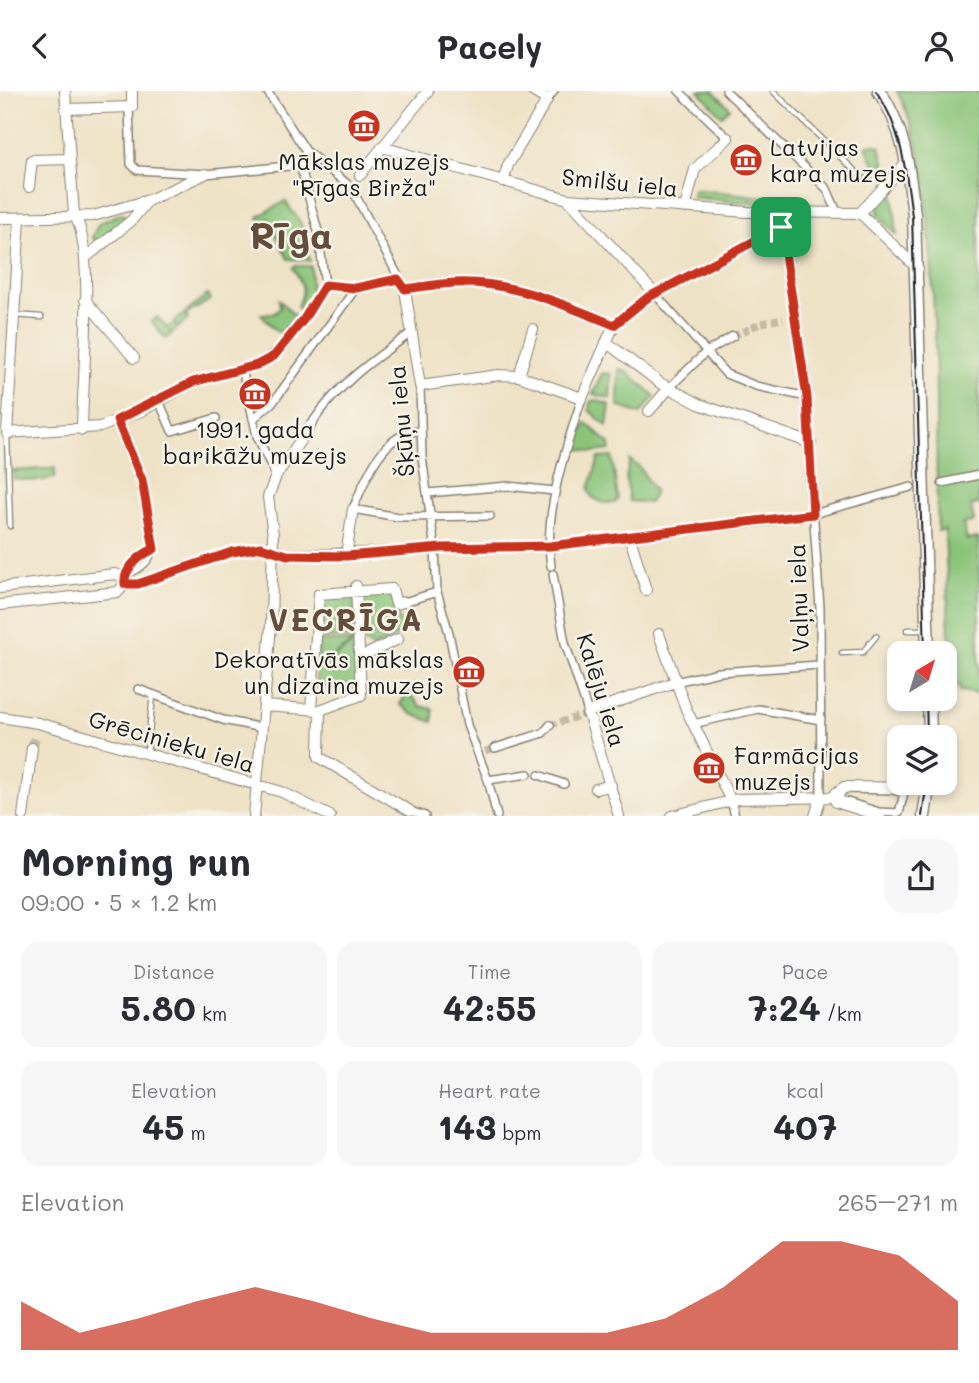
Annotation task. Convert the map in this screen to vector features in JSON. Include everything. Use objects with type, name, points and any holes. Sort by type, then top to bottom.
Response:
[{"type":"street","points":[[65,91],[74,215],[82,225],[85,258],[82,430]]},
{"type":"street","points":[[66,109],[132,107],[132,91]]},
{"type":"street","points":[[267,91],[306,151],[351,187],[405,289],[454,283],[488,285],[560,302],[614,325]]},
{"type":"street","points":[[351,187],[428,91]]},
{"type":"street","points":[[533,91],[547,100]]},
{"type":"street","points":[[503,182],[508,165],[554,91]]},
{"type":"street","points":[[679,91],[728,138],[695,169],[685,208]]},
{"type":"street","points":[[726,91],[827,188],[837,212]]},
{"type":"street","points":[[879,91],[896,121],[907,162],[918,269],[917,486],[927,641]]},
{"type":"street","points":[[129,107],[131,164],[137,170],[205,174],[300,165]]},
{"type":"street","name":"Smilšu iela","points":[[382,147],[568,199],[781,213],[860,213]]},
{"type":"street","points":[[20,218],[3,408],[7,433],[82,430],[117,420],[193,382],[257,365],[284,346],[325,285],[318,231],[300,165],[306,151]]},
{"type":"street","points":[[29,187],[32,160],[70,159]]},
{"type":"street","points":[[907,162],[860,213],[918,269]]},
{"type":"street","points":[[0,218],[93,216],[149,200],[205,174]]},
{"type":"street","points":[[568,199],[718,368],[741,381],[807,397]]},
{"type":"street","points":[[85,258],[131,221],[149,200]]},
{"type":"street","name":"Vaļņu iela","points":[[781,213],[789,318],[807,397],[813,514],[818,551],[821,797],[815,816]]},
{"type":"street","points":[[420,386],[499,375],[519,376],[582,398],[614,325],[655,294],[781,227]]},
{"type":"street","points":[[325,285],[356,288],[398,279]]},
{"type":"street","points":[[253,419],[274,401],[356,288]]},
{"type":"street","name":"Šķūņu iela","points":[[405,289],[420,386],[421,431],[435,549],[436,592],[449,633],[467,725],[481,753],[497,816]]},
{"type":"street","points":[[85,300],[134,358]]},
{"type":"street","points":[[519,376],[533,329]]},
{"type":"street","points":[[254,816],[264,706],[273,549],[268,497],[276,476],[323,406],[355,372],[411,333]]},
{"type":"street","points":[[649,411],[705,353],[733,337]]},
{"type":"street","points":[[606,342],[660,383],[699,404],[811,443]]},
{"type":"street","points":[[242,369],[257,436],[276,476]]},
{"type":"street","name":"Kalēju iela","points":[[582,398],[554,491],[550,546],[552,570],[565,643],[619,816]]},
{"type":"street","points":[[159,401],[172,431],[216,418]]},
{"type":"street","points":[[117,420],[142,480],[154,549]]},
{"type":"street","points":[[352,559],[353,509],[369,473],[384,446],[403,433],[421,431]]},
{"type":"street","points":[[942,482],[979,475]]},
{"type":"street","points":[[428,493],[508,486],[554,491]]},
{"type":"street","points":[[0,588],[115,574],[125,581],[138,584],[232,552],[261,547],[287,555],[352,559],[435,549],[550,546],[630,538],[813,514],[917,486]]},
{"type":"street","points":[[353,509],[398,517],[490,516]]},
{"type":"street","points":[[630,538],[646,590]]},
{"type":"street","points":[[0,605],[118,592],[125,581]]},
{"type":"street","points":[[264,706],[315,710],[361,695],[356,588]]},
{"type":"street","points":[[425,816],[410,811],[319,757],[315,710],[318,594],[356,588],[392,589],[396,604],[436,592]]},
{"type":"street","points":[[659,634],[675,682],[731,801],[735,816]]},
{"type":"street","points":[[359,658],[398,639]]},
{"type":"street","points":[[586,713],[675,682],[719,672],[819,665]]},
{"type":"street","points":[[138,689],[223,720],[262,728]]},
{"type":"street","points":[[693,724],[758,709],[821,720]]},
{"type":"street","name":"Grēcinieku iela","points":[[0,717],[282,792],[330,816]]},
{"type":"street","points":[[495,748],[542,733],[550,725]]},
{"type":"street","points":[[23,816],[32,748]]},
{"type":"street","points":[[488,780],[528,774]]},
{"type":"street","points":[[539,775],[564,784]]},
{"type":"street","points":[[596,789],[611,785]]},
{"type":"street","points":[[880,816],[843,806],[836,802],[835,797],[840,788],[844,787],[887,786]]},
{"type":"street","points":[[844,789],[892,790],[904,793],[899,813],[878,812],[841,800],[839,796],[844,789]]},
{"type":"street","points":[[925,816],[928,795]]},
{"type":"street","points":[[676,815],[731,801],[768,796],[835,797]]},
{"type":"lane","points":[[773,91],[858,174]]},
{"type":"lane","points":[[13,315],[41,317]]},
{"type":"lane","points":[[7,433],[10,526]]},
{"type":"lane","points":[[125,581],[129,568],[154,549]]},
{"type":"lane","points":[[436,592],[446,590]]},
{"type":"lane","points":[[907,630],[924,630]]},
{"type":"lane","points":[[842,653],[863,652],[876,636]]},
{"type":"lane","points":[[146,754],[153,695]]},
{"type":"green space","points":[[699,91],[713,91],[730,108],[722,116]]},
{"type":"green space","points":[[897,91],[979,91],[979,504],[971,506],[974,521],[963,524],[967,540],[978,538],[979,544],[979,694],[960,691],[960,686],[957,686],[957,641],[949,641],[945,530],[938,531],[935,343],[927,205],[918,147],[906,109]]},
{"type":"green space","points":[[866,146],[880,146],[885,165],[871,177],[863,169],[871,168],[874,164]]},
{"type":"green space","points":[[693,189],[775,198],[783,194],[777,202],[752,203],[749,200],[748,203],[692,197]]},
{"type":"green space","points":[[891,192],[897,235],[878,215],[879,205]]},
{"type":"green space","points":[[285,201],[301,223],[310,261],[288,259],[268,219],[262,223],[258,217]]},
{"type":"green space","points":[[122,213],[128,220],[98,244],[92,237],[99,223]]},
{"type":"green space","points":[[311,266],[311,294],[301,312],[297,306],[302,296],[302,287],[293,268]]},
{"type":"green space","points":[[207,295],[211,299],[186,315],[188,319],[179,327],[176,325],[177,328],[172,333],[169,331],[171,334],[166,339],[152,322],[157,317],[167,328]]},
{"type":"green space","points":[[279,300],[296,317],[281,332],[276,331],[261,314],[275,313],[280,308]]},
{"type":"green space","points":[[619,369],[625,370],[655,396],[640,414],[618,406]]},
{"type":"green space","points":[[602,373],[611,374],[610,398],[593,394]]},
{"type":"green space","points":[[595,400],[610,405],[607,426],[589,410],[590,402]]},
{"type":"green space","points":[[586,423],[610,444],[610,450],[593,452],[579,449],[577,444]]},
{"type":"green space","points":[[612,457],[618,499],[615,503],[603,503],[592,497],[589,489],[599,458]]},
{"type":"green space","points":[[630,460],[640,468],[655,492],[649,503],[629,501],[626,477]]},
{"type":"green space","points":[[55,468],[55,478],[35,481],[14,479],[13,471]]},
{"type":"green space","points":[[391,591],[403,633],[373,648],[360,639],[358,593]]},
{"type":"green space","points":[[354,594],[354,637],[318,638],[321,596]]},
{"type":"green space","points":[[319,641],[353,641],[330,659],[317,663]]},
{"type":"green space","points":[[354,643],[357,685],[316,688],[316,671]]},
{"type":"green space","points":[[408,692],[420,706],[433,709],[433,722],[412,714],[400,704]]},
{"type":"tunnel","points":[[733,336],[762,323],[783,319]]},
{"type":"tunnel","points":[[550,725],[584,715]]},
{"type":"tunnel","points":[[32,748],[36,734]]},
{"type":"tunnel","points":[[485,751],[495,748]]},
{"type":"tram line","points":[[876,91],[897,135],[912,216],[925,641]]},
{"type":"tram line","points":[[926,711],[927,725]]},
{"type":"tram line","points":[[922,816],[925,795]]},
{"type":"place","name":"Mākslas muzejs \"Rīgas Birža\"","points":[[364,126]]},
{"type":"place","name":"Latvijas kara muzejs","points":[[746,160]]},
{"type":"place","name":"1991. gada barikāžu muzejs","points":[[255,394]]},
{"type":"place","name":"Dekoratīvās mākslas un dizaina muzejs","points":[[469,672]]},
{"type":"place","name":"Farmācijas muzejs","points":[[709,768]]},
{"type":"district","name":"Rīga","points":[[291,234]]},
{"type":"district","name":"VECRĪGA","points":[[346,619]]},
{"type":"route","points":[[781,227],[807,397],[813,514],[550,546],[442,548],[346,556],[287,555],[261,547],[232,552],[138,584],[125,584],[124,577],[129,568],[154,549],[142,480],[117,420],[143,410],[193,382],[257,365],[274,356],[304,319],[325,285],[356,288],[398,279],[405,289],[476,283],[560,302],[614,325],[647,298],[781,227]]}]
